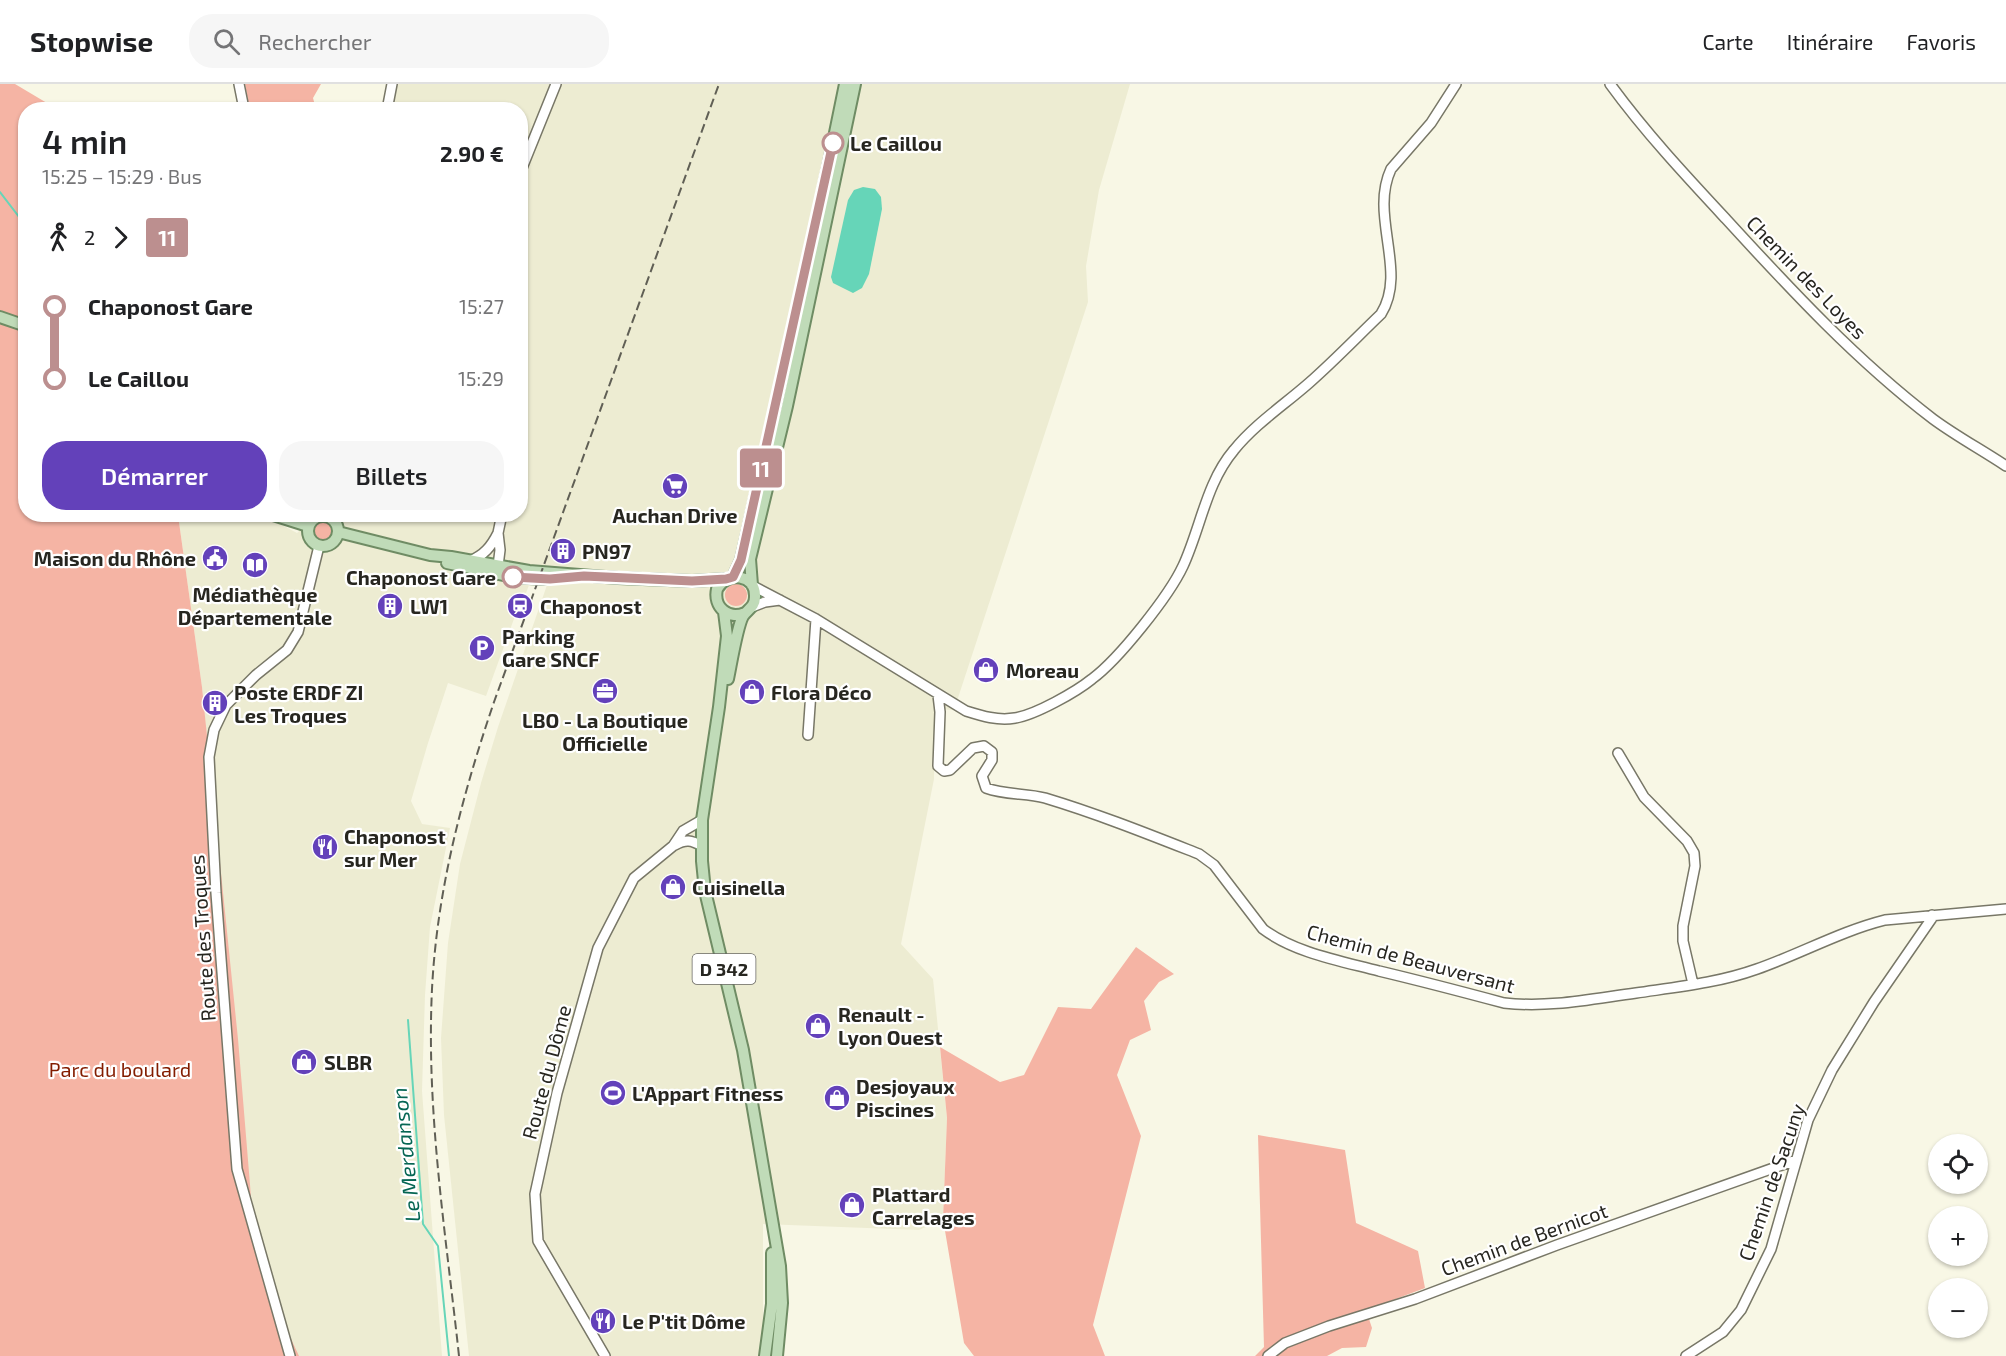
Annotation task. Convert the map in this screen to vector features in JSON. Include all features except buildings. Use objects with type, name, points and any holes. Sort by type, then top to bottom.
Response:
[{"type":"main road","points":[[845,84],[805,279],[741,560],[730,578],[717,589],[717,603],[724,612],[734,616],[748,610],[756,597],[752,585],[750,559],[787,406],[855,84]]},
{"type":"main road","points":[[0,317],[18,323]]},
{"type":"main road","points":[[295,522],[308,526]]},
{"type":"main road","points":[[312,522],[307,531],[310,540],[319,546],[332,543],[338,532],[335,522]]},
{"type":"main road","points":[[338,532],[430,555],[498,566],[584,576],[692,581],[744,578],[752,585]]},
{"type":"main road","points":[[430,555],[444,563],[513,577],[550,579],[584,576]]},
{"type":"main road","points":[[692,581],[716,598]]},
{"type":"main road","name":"D 342","points":[[719,708],[742,619],[748,610]]},
{"type":"main road","name":"D 342","points":[[724,612],[727,636],[719,708],[702,819],[705,891],[744,1050],[780,1266],[782,1303],[777,1356]]},
{"type":"main road","name":"D 342","points":[[765,1356],[772,1304],[772,1228]]},
{"type":"street","points":[[238,84],[242,102]]},
{"type":"street","points":[[389,102],[392,84]]},
{"type":"street","points":[[528,152],[556,84]]},
{"type":"street","points":[[752,585],[816,619],[966,711],[983,716],[999,719],[1033,714],[1092,680],[1148,618],[1182,569],[1194,541],[1215,477],[1234,449],[1345,349],[1386,307],[1391,283],[1383,213],[1384,187],[1391,169],[1431,123],[1456,84]]},
{"type":"street","name":"Chemin des Loyes","points":[[1610,84],[1632,114],[1801,301],[1891,385],[1935,420],[2006,466]]},
{"type":"street","points":[[470,561],[490,548],[498,533],[500,522]]},
{"type":"street","points":[[498,533],[500,557],[498,566]]},
{"type":"street","name":"Route des Troques","points":[[290,1356],[237,1168],[216,893],[210,758],[214,730],[226,705],[256,675],[287,650],[298,632],[319,546]]},
{"type":"street","points":[[748,610],[765,602],[780,600]]},
{"type":"street","points":[[808,735],[816,619]]},
{"type":"street","name":"Chemin de Beauversant","points":[[938,695],[940,712],[938,766],[944,771],[950,770],[973,748],[984,746],[992,752],[992,760],[982,776],[986,788],[1031,794],[1087,811],[1199,854],[1214,865],[1263,929],[1286,943],[1339,961],[1513,1004],[1531,1006],[1559,1004],[1725,979],[1758,969],[1867,924],[1894,918],[2006,909]]},
{"type":"street","points":[[1618,753],[1644,796],[1687,841],[1694,853],[1695,866],[1683,926],[1683,941],[1693,984]]},
{"type":"street","name":"Route du Dôme","points":[[605,1356],[538,1241],[534,1194],[557,1093],[598,948],[634,878],[673,846],[683,831],[702,819]]},
{"type":"street","points":[[673,846],[684,840],[693,841],[702,846]]},
{"type":"street","name":"Chemin de Sacuny","points":[[1686,1356],[1723,1332],[1741,1310],[1771,1249],[1808,1120],[1832,1070],[1932,915]]},
{"type":"street","name":"Chemin de Bernicot","points":[[1268,1356],[1285,1343],[1329,1326],[1415,1299],[1557,1245],[1796,1160]]},
{"type":"shaded area","points":[[398,84],[1130,84],[1099,190],[1086,266],[1088,302],[954,710],[935,709],[934,779],[901,944],[933,979],[947,1118],[943,1219],[919,1230],[763,1224],[763,1333],[758,1356],[469,1356],[444,1115],[441,1038],[448,943],[460,864],[481,783],[547,585],[531,584],[520,599],[517,598],[512,613],[515,616],[486,696],[448,683],[411,801],[422,824],[450,828],[430,927],[422,1091],[442,1356],[285,1356],[260,1248],[250,1188],[202,687],[179,522],[271,522],[297,533],[310,522],[528,522],[528,102],[394,102]]},
{"type":"green space","name":"Parc du boulard","points":[[0,84],[15,84],[45,102],[18,102],[18,522],[179,522],[202,687],[238,1039],[254,1233],[265,1283],[299,1356],[0,1356]]},
{"type":"green space","points":[[245,84],[321,84],[313,98],[314,102],[248,101]]},
{"type":"green space","points":[[323,522],[329,525],[332,531],[329,537],[323,540],[317,537],[314,531],[317,525]]},
{"type":"green space","points":[[736,584],[744,587],[747,595],[744,603],[736,606],[728,603],[725,595],[728,587]]},
{"type":"green space","points":[[1136,947],[1174,974],[1159,982],[1144,1001],[1151,1030],[1130,1040],[1117,1075],[1141,1136],[1093,1325],[1105,1356],[974,1356],[964,1343],[943,1219],[947,1118],[940,1047],[1000,1082],[1024,1075],[1058,1007],[1091,1009]]},
{"type":"green space","points":[[1258,1135],[1345,1150],[1356,1223],[1418,1251],[1425,1288],[1366,1310],[1372,1328],[1366,1347],[1342,1348],[1327,1356],[1255,1356],[1264,1347]]},
{"type":"water","points":[[863,187],[875,189],[881,197],[882,209],[869,274],[862,288],[853,293],[833,283],[831,277],[848,200],[854,190]]},
{"type":"waterway","points":[[0,192],[18,216]]},
{"type":"waterway","name":"Le Merdanson","points":[[408,1020],[423,1224],[438,1246],[449,1356]]},
{"type":"railway","points":[[459,1356],[438,1173],[432,1081],[432,989],[445,879],[462,808],[494,702],[719,84]]},
{"type":"bus line","name":"11","points":[[513,577],[563,579],[584,576],[692,581],[733,577],[741,560],[805,279],[833,143]]},
{"type":"place","name":"Le Caillou","points":[[833,143]]},
{"type":"place","name":"Auchan Drive","points":[[675,486]]},
{"type":"place","name":"PN97","points":[[563,551]]},
{"type":"place","name":"Maison du Rhône","points":[[215,558]]},
{"type":"place","name":"Médiathèque Départementale","points":[[255,565]]},
{"type":"place","name":"Chaponost Gare","points":[[513,577]]},
{"type":"place","name":"LW1","points":[[390,606]]},
{"type":"place","name":"Chaponost","points":[[520,606]]},
{"type":"place","name":"Parking Gare SNCF","points":[[482,648]]},
{"type":"place","name":"Moreau","points":[[986,670]]},
{"type":"place","name":"LBO - La Boutique Officielle","points":[[605,691]]},
{"type":"place","name":"Flora Déco","points":[[752,692]]},
{"type":"place","name":"Poste ERDF ZI Les Troques","points":[[215,703]]},
{"type":"place","name":"Chaponost sur Mer","points":[[325,847]]},
{"type":"place","name":"Cuisinella","points":[[673,887]]},
{"type":"place","name":"Renault - Lyon Ouest","points":[[818,1026]]},
{"type":"place","name":"SLBR","points":[[304,1062]]},
{"type":"place","name":"L'Appart Fitness","points":[[613,1093]]},
{"type":"place","name":"Desjoyaux Piscines","points":[[837,1098]]},
{"type":"place","name":"Plattard Carrelages","points":[[852,1205]]},
{"type":"place","name":"Le P'tit Dôme","points":[[603,1321]]}]
